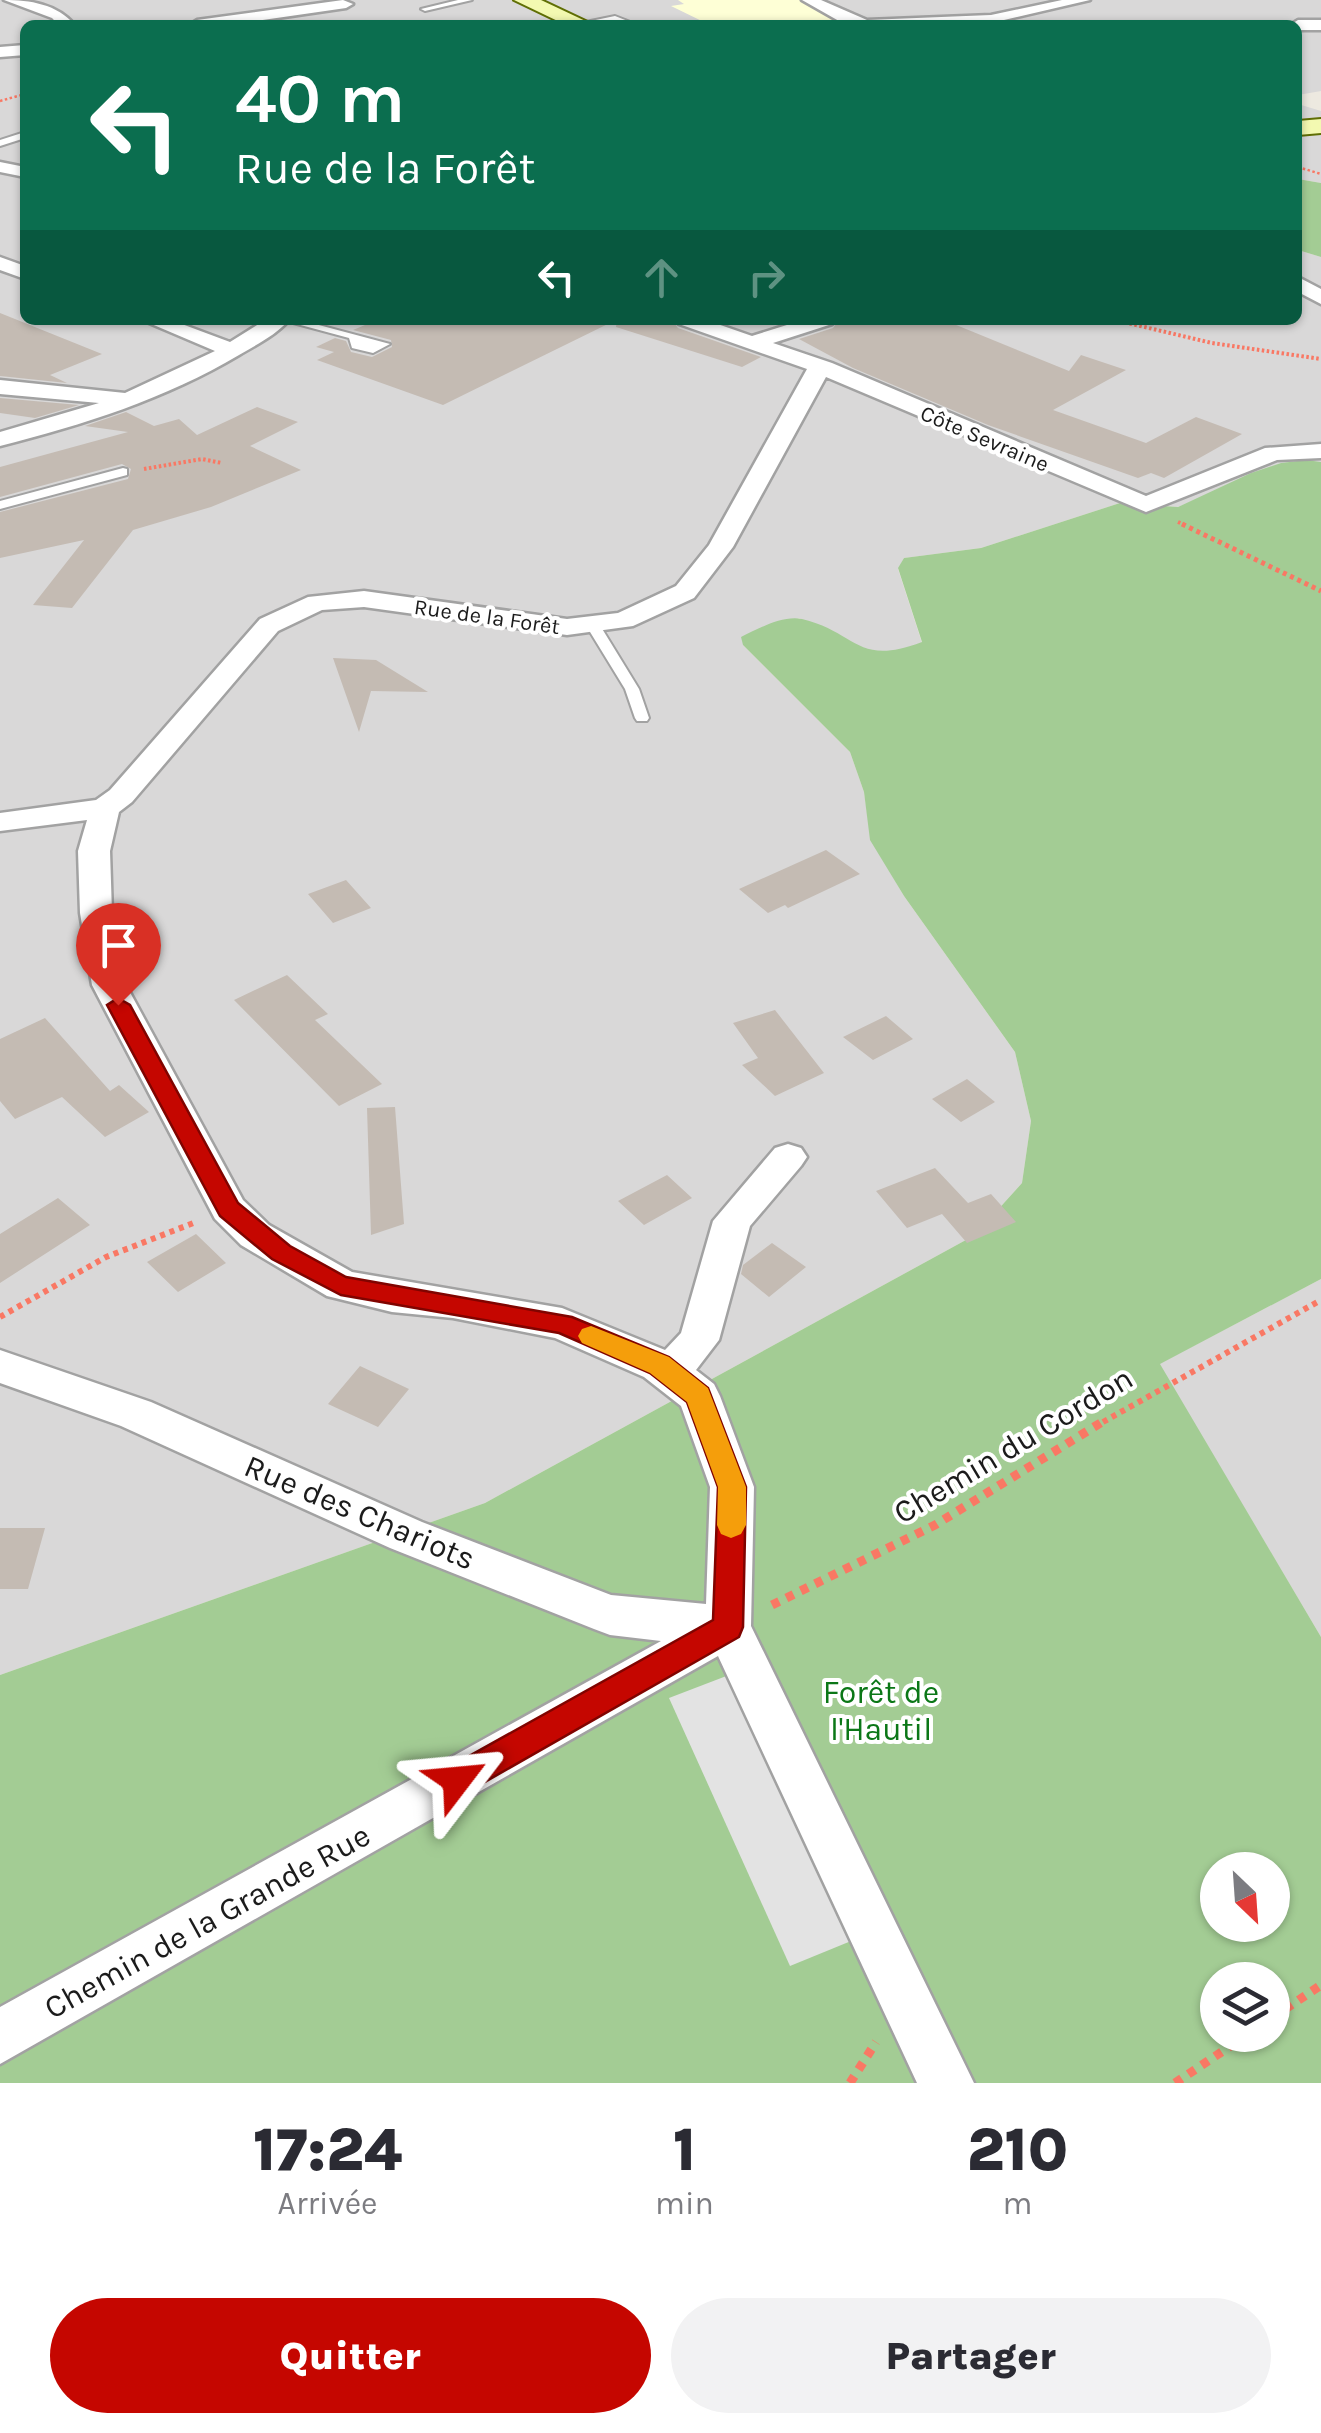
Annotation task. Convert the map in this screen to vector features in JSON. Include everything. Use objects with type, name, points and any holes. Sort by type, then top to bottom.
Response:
[{"type":"main road","points":[[524,0],[572,20]]},
{"type":"street","points":[[11,0],[58,15],[62,20]]},
{"type":"street","points":[[809,0],[855,20]]},
{"type":"street","points":[[988,20],[1083,0]]},
{"type":"street","points":[[234,20],[339,2],[358,20]]},
{"type":"street","points":[[887,5],[930,20]]},
{"type":"street","points":[[300,10],[350,20]]},
{"type":"street","points":[[165,325],[232,350]]},
{"type":"street","points":[[0,439],[88,417],[134,398],[232,350],[272,325]]},
{"type":"street","name":"Côte Sevraine","points":[[702,325],[824,368],[1146,505]]},
{"type":"street","points":[[755,342],[808,325]]},
{"type":"street","name":"Rue de la Forêt","points":[[105,808],[121,796],[269,624],[317,603],[364,599],[567,628],[594,627],[643,614],[685,592],[720,547],[812,376],[824,368]]},
{"type":"street","points":[[0,387],[134,398]]},
{"type":"street","points":[[1146,505],[1274,453],[1321,451]]},
{"type":"street","points":[[15,821],[105,808],[94,851],[96,912],[109,985],[228,1210],[268,1244],[341,1286],[562,1324],[669,1372],[699,1396],[732,1487],[728,1627],[946,2083]]},
{"type":"street","points":[[669,1372],[699,1340],[732,1221],[788,1157]]},
{"type":"street","name":"Rue des Chariots","points":[[0,1366],[136,1414],[406,1535],[610,1615],[728,1627]]},
{"type":"street","name":"Chemin de la Grande Rue","points":[[6,2022],[728,1627]]},
{"type":"lane","points":[[339,2],[372,0]]},
{"type":"lane","points":[[425,9],[468,0]]},
{"type":"lane","points":[[305,325],[354,339]]},
{"type":"lane","points":[[0,504],[123,472]]},
{"type":"lane","points":[[594,627],[632,688],[642,718]]},
{"type":"path","points":[[1135,325],[1212,343],[1321,359]]},
{"type":"path","points":[[123,472],[202,459],[222,462]]},
{"type":"path","points":[[1146,505],[1321,591]]},
{"type":"path","points":[[0,1316],[106,1256],[228,1210]]},
{"type":"path","name":"Chemin du Cordon","points":[[728,1627],[934,1525],[1088,1435],[1158,1388],[1321,1300]]},
{"type":"path","points":[[1290,2006],[1321,1985]]},
{"type":"path","points":[[1175,2083],[1222,2052]]},
{"type":"shaded area","points":[[0,0],[1321,0],[1321,91],[1302,94],[1302,20],[20,20],[20,325],[1302,325],[1302,251],[1321,257],[1321,462],[1281,463],[1178,507],[1120,503],[981,548],[904,558],[898,569],[922,643],[893,653],[869,652],[799,618],[743,645],[850,752],[864,792],[871,840],[904,896],[1015,1052],[1031,1121],[1022,1183],[975,1235],[485,1503],[0,1675]]},
{"type":"shaded area","points":[[678,0],[801,0],[848,20],[700,20],[671,6],[684,4]]},
{"type":"shaded area","points":[[1302,105],[1321,111],[1321,183],[1302,180]]},
{"type":"shaded area","points":[[1321,1279],[1321,1637],[1159,1364]]},
{"type":"shaded area","points":[[729,1675],[856,1939],[790,1966],[669,1698]]},
{"type":"green space","points":[[1302,180],[1321,183],[1321,257],[1302,251]]},
{"type":"green space","name":"Forêt de l'Hautil","points":[[1321,462],[1321,1279],[1160,1364],[1321,1637],[1321,2083],[0,2083],[0,1675],[485,1503],[975,1235],[1022,1183],[1031,1121],[1015,1052],[904,896],[870,840],[864,792],[850,752],[743,645],[741,637],[794,618],[820,625],[870,649],[900,649],[922,642],[898,568],[904,558],[981,548],[1120,503],[1178,507],[1281,463]]},
{"type":"building","points":[[0,313],[20,321],[20,325],[30,325],[102,354],[50,375],[67,383],[0,376]]},
{"type":"building","points":[[365,325],[606,325],[443,405],[317,360],[334,352],[316,347],[335,338],[346,341],[351,352],[372,357],[392,347],[391,340],[353,330]]},
{"type":"building","points":[[676,325],[761,357],[742,367],[616,327]]},
{"type":"building","points":[[956,325],[1069,371],[1081,355],[1126,370],[1053,410],[1146,443],[1196,417],[1242,434],[1164,478],[1151,473],[1138,478],[988,425],[853,368],[799,339],[833,328]]},
{"type":"building","points":[[0,398],[79,405],[35,418],[0,413]]},
{"type":"building","points":[[257,407],[298,422],[250,446],[301,470],[211,507],[133,530],[72,608],[33,605],[84,540],[0,558],[0,512],[128,479],[131,469],[122,464],[0,497],[0,467],[128,432],[85,426],[126,412],[154,426],[179,419],[197,435]]},
{"type":"building","points":[[333,658],[376,660],[428,692],[371,691],[359,732]]},
{"type":"building","points":[[826,850],[860,874],[788,908],[785,905],[768,913],[739,889]]},
{"type":"building","points":[[346,880],[371,908],[333,923],[308,894]]},
{"type":"building","points":[[287,975],[328,1014],[315,1020],[382,1084],[339,1106],[234,1000]]},
{"type":"building","points":[[775,1010],[824,1073],[775,1096],[742,1065],[758,1058],[733,1023]]},
{"type":"building","points":[[886,1016],[913,1039],[873,1060],[843,1037]]},
{"type":"building","points":[[45,1018],[110,1091],[119,1085],[149,1112],[105,1137],[62,1097],[15,1119],[0,1101],[0,1039]]},
{"type":"building","points":[[967,1079],[995,1102],[961,1122],[932,1099]]},
{"type":"building","points":[[395,1107],[404,1224],[371,1235],[367,1108]]},
{"type":"building","points":[[935,1168],[968,1203],[991,1194],[1016,1222],[967,1243],[942,1214],[907,1228],[876,1191]]},
{"type":"building","points":[[667,1175],[692,1198],[644,1225],[618,1201]]},
{"type":"building","points":[[58,1198],[90,1225],[0,1283],[0,1234]]},
{"type":"building","points":[[196,1234],[226,1263],[178,1292],[147,1262]]},
{"type":"building","points":[[772,1243],[806,1267],[769,1297],[741,1274],[743,1265]]},
{"type":"building","points":[[360,1366],[409,1389],[378,1427],[328,1404]]},
{"type":"building","points":[[0,1528],[45,1528],[28,1589],[0,1589]]},
{"type":"slow traffic","points":[[591,1336],[660,1365],[699,1396],[732,1487],[731,1525]]},
{"type":"route","points":[[118,1005],[228,1210],[281,1253],[341,1286],[562,1324],[660,1365],[699,1396],[732,1487],[728,1627],[457,1780]]}]
